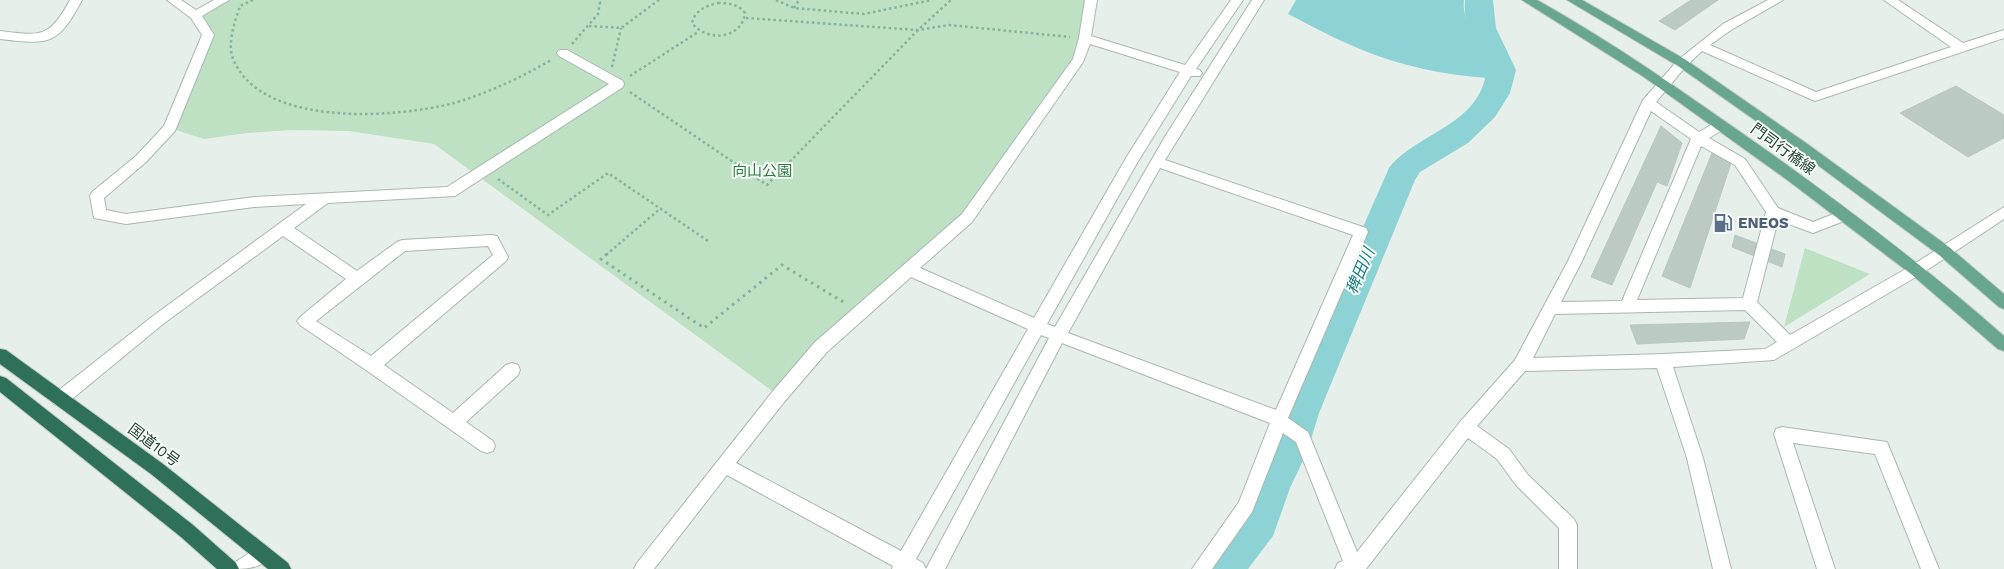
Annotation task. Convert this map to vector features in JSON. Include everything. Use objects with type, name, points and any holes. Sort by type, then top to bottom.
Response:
[{"type":"highway","name":"国道10号","points":[[1,358],[157,469],[282,569]]},
{"type":"highway","points":[[0,383],[187,531],[230,569]]},
{"type":"main road","name":"門司行橋線","points":[[1528,0],[1664,84],[1721,125],[1916,270],[1970,313],[2004,345]]},
{"type":"main road","name":"門司行橋線","points":[[1573,0],[1682,63],[1801,146],[1944,251],[2004,303]]},
{"type":"street","points":[[0,35],[41,37],[53,33],[59,28],[76,0]]},
{"type":"street","points":[[174,0],[195,15],[208,35],[170,128],[141,159],[97,196],[99,214],[126,220],[254,202],[450,192],[614,82],[563,53]]},
{"type":"street","points":[[195,15],[223,0]]},
{"type":"street","points":[[643,569],[815,354],[967,218],[1079,60],[1085,38],[1091,0]]},
{"type":"street","points":[[725,466],[907,567],[1038,326],[1131,161],[1188,70],[1237,0]]},
{"type":"street","points":[[935,569],[1057,335],[1206,76],[1258,0]]},
{"type":"street","points":[[1351,569],[1466,427],[1521,366],[1575,261],[1648,103],[1682,63],[1701,46],[1727,27],[1777,0]]},
{"type":"street","points":[[1890,0],[1961,48]]},
{"type":"street","points":[[1701,46],[1815,97],[2004,34]]},
{"type":"street","points":[[1085,38],[1206,76]]},
{"type":"street","points":[[1648,103],[1698,138],[1740,162],[1773,212],[1814,228],[1844,215]]},
{"type":"street","points":[[1627,306],[1698,138],[1721,125]]},
{"type":"street","points":[[1157,162],[1361,232],[1279,421],[1246,506],[1201,569]]},
{"type":"street","points":[[60,399],[158,320],[325,198]]},
{"type":"street","points":[[1750,304],[1773,212]]},
{"type":"street","points":[[1521,366],[1768,355],[1916,270],[2004,212]]},
{"type":"street","points":[[284,229],[357,279]]},
{"type":"street","points":[[372,365],[501,257],[492,240],[402,246],[305,321],[372,365],[487,446]]},
{"type":"street","points":[[910,270],[1057,335],[1270,415],[1279,421],[1302,437],[1351,569]]},
{"type":"street","points":[[1551,308],[1750,304],[1788,343]]},
{"type":"street","points":[[1663,361],[1694,458],[1722,569]]},
{"type":"street","points":[[454,422],[512,370]]},
{"type":"street","points":[[1466,427],[1503,454],[1522,480],[1568,525],[1568,569]]},
{"type":"street","points":[[1826,569],[1782,434],[1881,447],[1930,569]]},
{"type":"street","points":[[240,569],[262,553]]},
{"type":"path","points":[[253,0],[240,6],[231,38],[234,62],[253,88],[287,104],[325,111],[388,114],[440,106],[493,89],[534,71],[563,53],[598,14],[599,1],[604,0]]},
{"type":"path","points":[[588,26],[621,28],[659,0]]},
{"type":"path","points":[[707,0],[708,5]]},
{"type":"path","points":[[776,0],[794,8],[864,14],[932,0]]},
{"type":"path","points":[[794,8],[799,0]]},
{"type":"path","points":[[614,82],[767,185],[918,30],[951,0]]},
{"type":"path","points":[[718,3],[735,4],[745,13],[746,18],[743,24],[730,33],[713,36],[698,32],[692,23],[692,18],[708,5],[718,3]]},
{"type":"path","points":[[746,18],[918,30],[949,25],[1085,38]]},
{"type":"path","points":[[614,82],[621,28]]},
{"type":"path","points":[[614,82],[698,32]]},
{"type":"path","points":[[485,169],[548,215],[608,173],[708,241]]},
{"type":"path","points":[[660,208],[601,259],[704,328],[782,265],[860,312]]},
{"type":"green space","name":"向山公園","points":[[223,0],[1091,0],[1079,59],[967,218],[779,396],[434,144],[349,131],[292,130],[247,133],[204,139],[170,128],[208,35],[195,15]]},
{"type":"green space","points":[[1805,248],[1870,274],[1784,327]]},
{"type":"water","points":[[1296,0],[1464,0],[1465,16],[1468,24],[1491,62],[1487,78],[1422,69],[1360,49],[1288,14]]},
{"type":"building","points":[[1691,0],[1718,0],[1675,30],[1659,21]]},
{"type":"building","points":[[1956,86],[2004,115],[2004,138],[1968,157],[1900,113]]},
{"type":"building","points":[[1661,126],[1682,143],[1667,186],[1657,182],[1612,285],[1591,277]]},
{"type":"building","points":[[1712,153],[1732,160],[1690,288],[1662,276]]},
{"type":"building","points":[[1735,235],[1785,254],[1782,267],[1732,247]]},
{"type":"building","points":[[1750,322],[1744,339],[1637,344],[1630,325]]},
{"type":"waterway","name":"稗田川","points":[[1223,569],[1258,523],[1270,487],[1287,452],[1300,413],[1400,176],[1409,164],[1457,135],[1484,110],[1495,93],[1501,70],[1488,45],[1482,28],[1479,0]]},
{"type":"place","name":"ENEOS","points":[[1723,223]]}]
